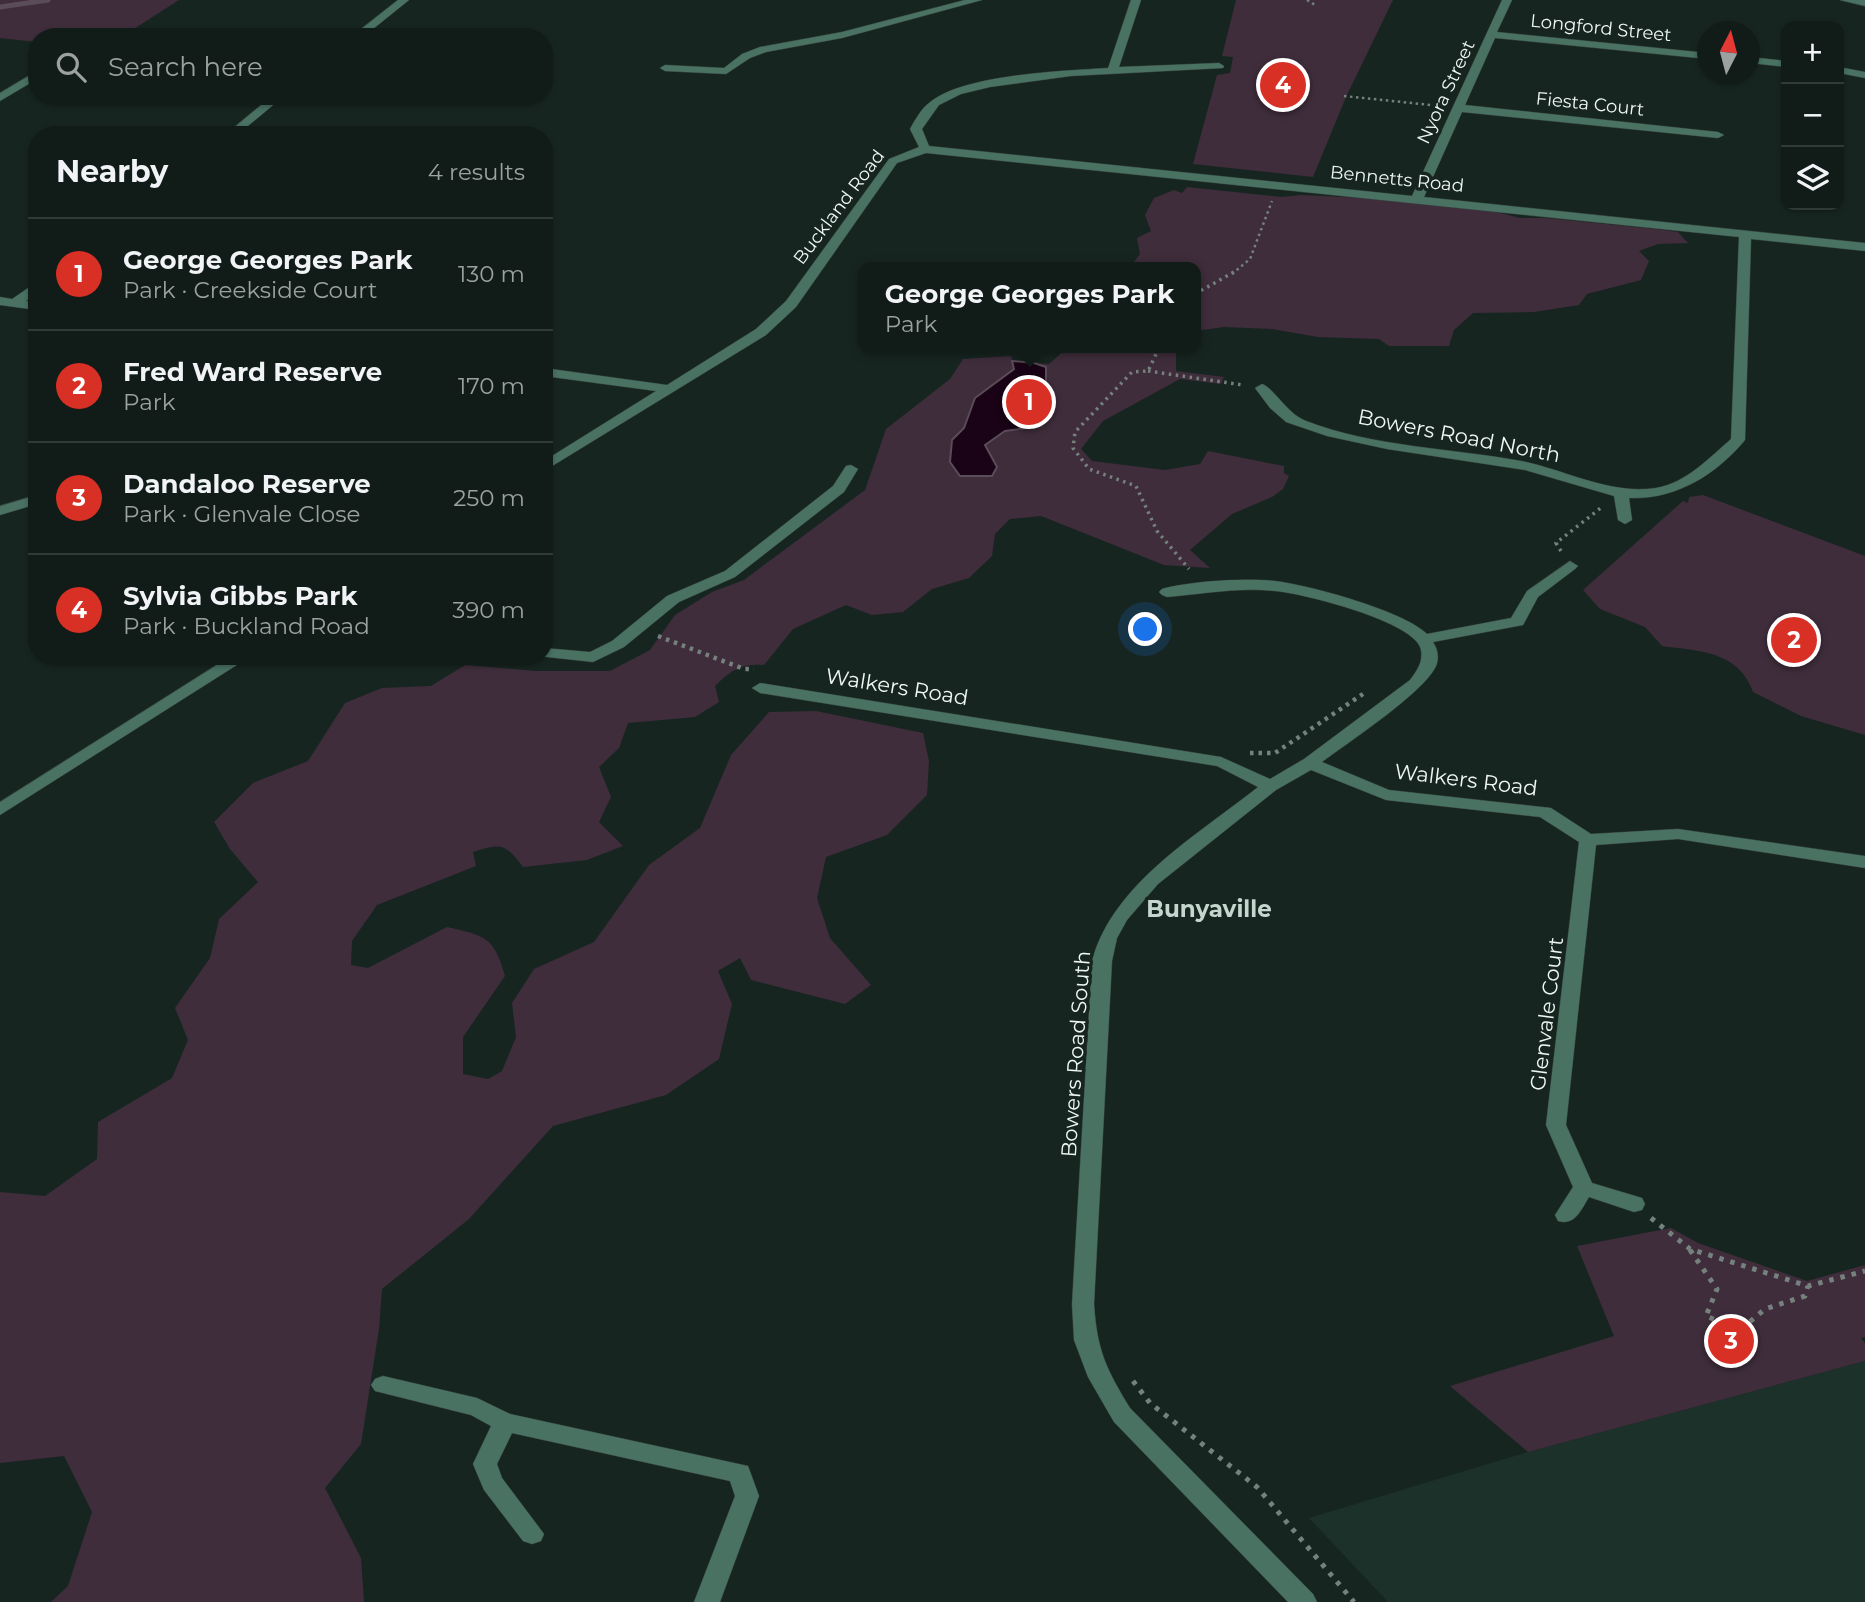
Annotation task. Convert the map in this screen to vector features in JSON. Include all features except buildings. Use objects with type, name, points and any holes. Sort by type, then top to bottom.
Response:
[{"type":"street","points":[[368,28],[404,0]]},
{"type":"street","points":[[665,68],[726,71],[746,56],[764,49],[842,35],[977,0]]},
{"type":"street","points":[[1112,72],[1136,0]]},
{"type":"street","name":"Nyora Street","points":[[1417,199],[1507,0]]},
{"type":"street","points":[[1845,0],[1865,3]]},
{"type":"street","name":"Longford Street","points":[[1492,35],[1697,55]]},
{"type":"street","points":[[1760,61],[1781,63]]},
{"type":"street","points":[[925,149],[916,129],[920,121],[935,103],[956,94],[1005,81],[1219,65]]},
{"type":"street","points":[[1844,72],[1865,75]]},
{"type":"street","points":[[0,98],[28,80]]},
{"type":"street","points":[[241,126],[268,105]]},
{"type":"street","name":"Fiesta Court","points":[[1458,108],[1717,135]]},
{"type":"street","name":"Bennetts Road","points":[[925,149],[1865,247]]},
{"type":"street","name":"Buckland Road","points":[[553,461],[761,332],[791,304],[893,160],[925,149]]},
{"type":"street","name":"Bowers Road North","points":[[1262,388],[1280,414],[1303,425],[1379,446],[1524,465],[1621,499],[1686,485],[1738,440],[1745,234]]},
{"type":"street","points":[[15,303],[28,293]]},
{"type":"street","points":[[0,301],[28,305]]},
{"type":"street","points":[[553,373],[670,389]]},
{"type":"street","points":[[553,654],[593,657],[618,644],[673,599],[730,574],[839,489],[851,469]]},
{"type":"street","points":[[1621,499],[1625,520]]},
{"type":"street","points":[[0,511],[28,502]]},
{"type":"street","points":[[1167,592],[1239,585],[1276,586],[1387,614],[1409,626],[1424,639],[1517,622],[1532,594],[1570,566]]},
{"type":"street","name":"Bowers Road South","points":[[1304,1602],[1122,1415],[1099,1377],[1085,1340],[1083,1304],[1102,961],[1108,938],[1119,917],[1152,880],[1270,786],[1310,763],[1425,673],[1430,655],[1424,639]]},
{"type":"street","points":[[0,810],[229,665]]},
{"type":"street","name":"Walkers Road","points":[[760,688],[1221,762],[1270,786]]},
{"type":"street","name":"Walkers Road","points":[[1310,763],[1385,795],[1545,812],[1588,840]]},
{"type":"street","points":[[1588,840],[1678,834],[1865,862]]},
{"type":"street","name":"Glenvale Court","points":[[1584,1188],[1556,1125],[1590,850],[1588,840]]},
{"type":"street","points":[[1566,1215],[1584,1188],[1634,1204]]},
{"type":"street","points":[[383,1385],[477,1407],[506,1422],[740,1473],[747,1496],[707,1602]]},
{"type":"street","points":[[506,1422],[485,1464],[492,1483],[532,1534]]},
{"type":"path","points":[[1307,0],[1315,5]]},
{"type":"path","points":[[1344,96],[1458,108]]},
{"type":"path","points":[[1201,291],[1225,280],[1250,260],[1272,203],[1271,200],[1251,193],[1258,182]]},
{"type":"path","points":[[1148,371],[1157,353]]},
{"type":"path","points":[[1193,591],[1187,564],[1157,531],[1136,486],[1089,469],[1073,448],[1075,432],[1132,372],[1148,371],[1262,388]]},
{"type":"path","points":[[1570,566],[1556,543],[1609,502],[1621,499]]},
{"type":"path","points":[[650,633],[744,669],[764,669]]},
{"type":"path","points":[[1247,752],[1275,753],[1368,691]]},
{"type":"path","points":[[1634,1204],[1690,1249],[1717,1289],[1706,1315],[1740,1330],[1765,1309],[1805,1296],[1808,1286]]},
{"type":"path","points":[[1690,1249],[1808,1286],[1865,1271]]},
{"type":"path","points":[[1126,1373],[1150,1403],[1257,1487],[1354,1602]]},
{"type":"shaded area","points":[[0,0],[179,0],[135,28],[28,28],[28,41],[0,38]]},
{"type":"shaded area","points":[[1236,0],[1393,0],[1346,97],[1313,177],[1193,164],[1217,75],[1230,73],[1233,57],[1222,56]]},
{"type":"shaded area","points":[[1187,187],[1281,197],[1301,195],[1365,198],[1496,212],[1520,218],[1545,218],[1678,232],[1688,243],[1658,244],[1639,251],[1649,261],[1641,280],[1587,294],[1579,305],[1534,312],[1473,313],[1454,330],[1449,346],[1389,346],[1379,339],[1318,337],[1272,329],[1224,327],[1201,330],[1201,262],[1134,262],[1140,254],[1137,238],[1151,231],[1145,215],[1154,198],[1174,190],[1182,193]]},
{"type":"shaded area","points":[[1061,353],[1176,353],[1176,371],[1224,377],[1221,384],[1180,379],[1103,421],[1081,449],[1092,461],[1165,470],[1200,464],[1208,451],[1284,466],[1284,473],[1289,476],[1283,489],[1272,497],[1232,514],[1190,550],[1210,568],[1164,565],[1041,516],[1010,519],[995,534],[992,556],[969,578],[932,589],[903,612],[872,615],[846,605],[793,629],[764,665],[743,667],[726,676],[715,686],[719,702],[695,717],[628,723],[619,748],[599,767],[611,797],[599,822],[623,846],[587,860],[523,867],[507,849],[490,847],[473,852],[476,866],[377,905],[352,941],[351,965],[368,968],[447,927],[479,936],[492,945],[505,976],[463,1037],[463,1074],[488,1079],[502,1071],[516,1037],[512,1003],[534,969],[594,942],[649,865],[700,828],[731,755],[769,712],[816,711],[923,733],[929,761],[927,795],[887,835],[826,857],[817,898],[830,938],[871,985],[845,1004],[751,980],[740,958],[718,971],[732,1004],[719,1059],[666,1095],[553,1126],[469,1219],[382,1289],[379,1329],[361,1444],[325,1488],[361,1558],[364,1602],[51,1602],[68,1586],[92,1512],[64,1456],[0,1463],[0,1192],[45,1196],[97,1159],[98,1122],[172,1078],[188,1040],[175,1008],[210,958],[219,919],[258,882],[230,849],[214,822],[253,783],[308,761],[345,703],[382,688],[431,686],[465,665],[537,671],[610,671],[650,650],[675,615],[712,592],[744,580],[865,490],[886,429],[950,379],[963,359],[1011,356],[1013,362],[1049,364]]},
{"type":"shaded area","points":[[1012,361],[1046,367],[1046,384],[1026,394],[1013,408],[1041,426],[1005,431],[985,445],[997,467],[992,476],[960,476],[950,462],[952,440],[964,428],[975,398],[1014,369]]},
{"type":"shaded area","points":[[1703,495],[1865,556],[1865,735],[1801,716],[1753,692],[1747,678],[1728,661],[1703,652],[1662,646],[1645,627],[1600,609],[1583,590],[1683,501],[1688,503],[1689,497]]},
{"type":"shaded area","points":[[1671,1228],[1698,1243],[1807,1281],[1865,1265],[1865,1337],[1861,1338],[1865,1343],[1865,1361],[1528,1452],[1450,1386],[1614,1336],[1577,1246]]},
{"type":"shaded area","points":[[1865,1361],[1865,1602],[1388,1602],[1309,1518],[1528,1452]]},
{"type":"waterway","points":[[0,7],[48,0]]},
{"type":"place","name":"Sylvia Gibbs Park","points":[[1283,85]]},
{"type":"place","name":"George Georges Park","points":[[1029,402]]},
{"type":"place","name":"Fred Ward Reserve","points":[[1794,640]]},
{"type":"place","name":"Dandaloo Reserve","points":[[1731,1341]]},
{"type":"district","name":"Bunyaville","points":[[1209,909]]}]
